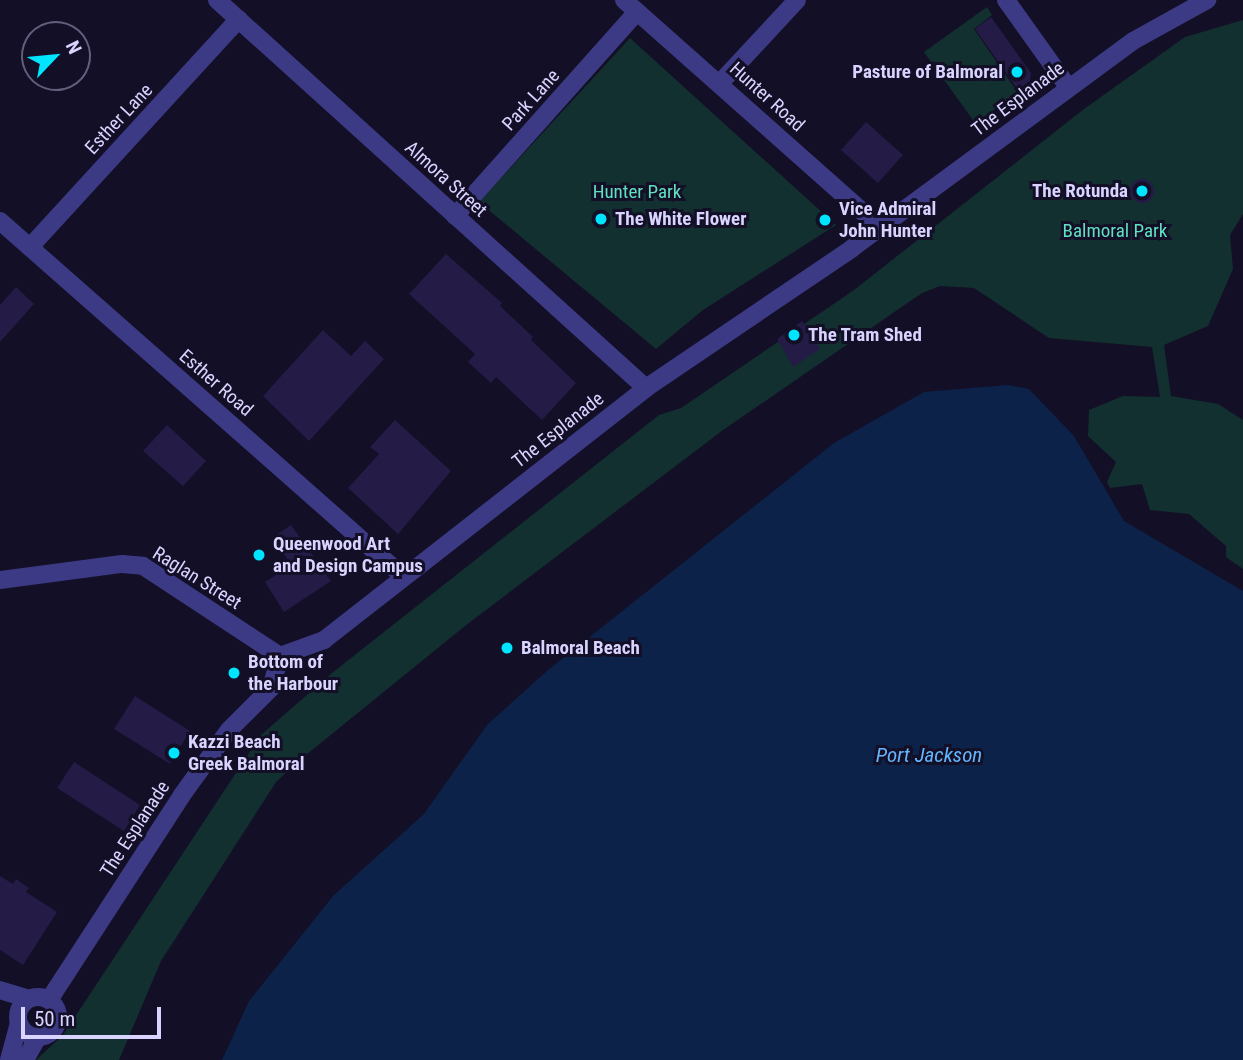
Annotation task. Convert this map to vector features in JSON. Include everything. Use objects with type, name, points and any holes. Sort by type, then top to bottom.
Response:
[{"type":"street","name":"Almora Street","points":[[217,0],[646,388]]},
{"type":"street","points":[[720,83],[797,0]]},
{"type":"street","points":[[1006,0],[1068,87]]},
{"type":"street","name":"The Esplanade","points":[[49,1000],[181,795],[229,730],[271,688],[281,656],[324,639],[646,388],[880,227],[1068,87],[1177,13],[1207,0]]},
{"type":"street","name":"Hunter Road","points":[[631,6],[880,227]]},
{"type":"street","name":"Park Lane","points":[[455,216],[631,6]]},
{"type":"street","name":"Esther Lane","points":[[30,247],[239,19]]},
{"type":"street","name":"Esther Road","points":[[0,221],[404,577]]},
{"type":"street","name":"Raglan Street","points":[[0,580],[122,564],[143,566],[281,656]]},
{"type":"street","points":[[0,991],[29,999],[49,1000],[57,1010],[57,1022],[50,1033],[38,1037],[26,1033],[0,991]]},
{"type":"street","points":[[9,1060],[19,1019],[29,999]]},
{"type":"street","points":[[24,1060],[38,1037]]},
{"type":"green space","points":[[987,7],[992,15],[974,29],[1018,93],[975,123],[924,52]]},
{"type":"green space","name":"Balmoral Park","points":[[1243,20],[1243,214],[1230,235],[1233,269],[1208,326],[1164,345],[1171,396],[1218,404],[1243,420],[1243,569],[1226,557],[1226,546],[1189,514],[1150,510],[1142,484],[1110,488],[1107,482],[1116,462],[1088,436],[1089,410],[1123,396],[1160,397],[1152,347],[1049,338],[974,288],[940,286],[922,293],[723,430],[465,626],[276,782],[161,961],[119,1060],[36,1060],[63,1035],[261,735],[332,673],[659,415],[681,408],[854,290],[1084,109],[1185,37]]},
{"type":"green space","name":"Hunter Park","points":[[630,38],[836,225],[703,310],[656,349],[479,202]]},
{"type":"water","name":"Port Jackson","points":[[1008,385],[1029,389],[1074,436],[1124,521],[1243,591],[1243,1060],[222,1060],[249,1001],[333,896],[424,814],[487,725],[548,670],[834,443],[924,392]]},
{"type":"building","points":[[991,17],[1031,73],[1030,81],[1018,90],[975,29]]},
{"type":"building","points":[[866,122],[903,155],[878,183],[841,150]]},
{"type":"building","name":"The Rotunda","points":[[1142,179],[1153,186],[1154,191],[1147,202],[1142,203],[1131,196],[1130,191],[1137,180]]},
{"type":"building","points":[[446,254],[502,303],[500,306],[533,337],[531,340],[576,383],[542,420],[496,377],[491,383],[468,362],[475,354],[409,294]]},
{"type":"building","points":[[16,287],[34,304],[0,342],[0,305]]},
{"type":"building","points":[[802,321],[820,349],[793,367],[777,339]]},
{"type":"building","points":[[323,330],[351,356],[365,341],[384,359],[309,441],[263,396]]},
{"type":"building","points":[[395,420],[451,471],[398,534],[348,488],[379,454],[370,447]]},
{"type":"building","points":[[167,425],[206,461],[183,486],[143,451]]},
{"type":"building","points":[[291,525],[331,581],[284,612],[265,582],[291,565],[273,537]]},
{"type":"building","points":[[135,696],[190,731],[170,764],[114,729]]},
{"type":"building","points":[[74,762],[140,805],[124,831],[57,788]]},
{"type":"building","points":[[0,876],[13,884],[16,879],[29,888],[26,892],[57,912],[23,965],[0,950]]},
{"type":"place","name":"Pasture of Balmoral","points":[[1017,72]]},
{"type":"place","name":"The Rotunda","points":[[1142,191]]},
{"type":"place","name":"The White Flower","points":[[601,219]]},
{"type":"place","name":"Vice Admiral John Hunter","points":[[825,220]]},
{"type":"place","name":"The Tram Shed","points":[[794,335]]},
{"type":"place","name":"Queenwood Art and Design Campus","points":[[259,555]]},
{"type":"place","name":"Balmoral Beach","points":[[507,648]]},
{"type":"place","name":"Bottom of the Harbour","points":[[234,673]]},
{"type":"place","name":"Kazzi Beach Greek Balmoral","points":[[174,753]]}]
